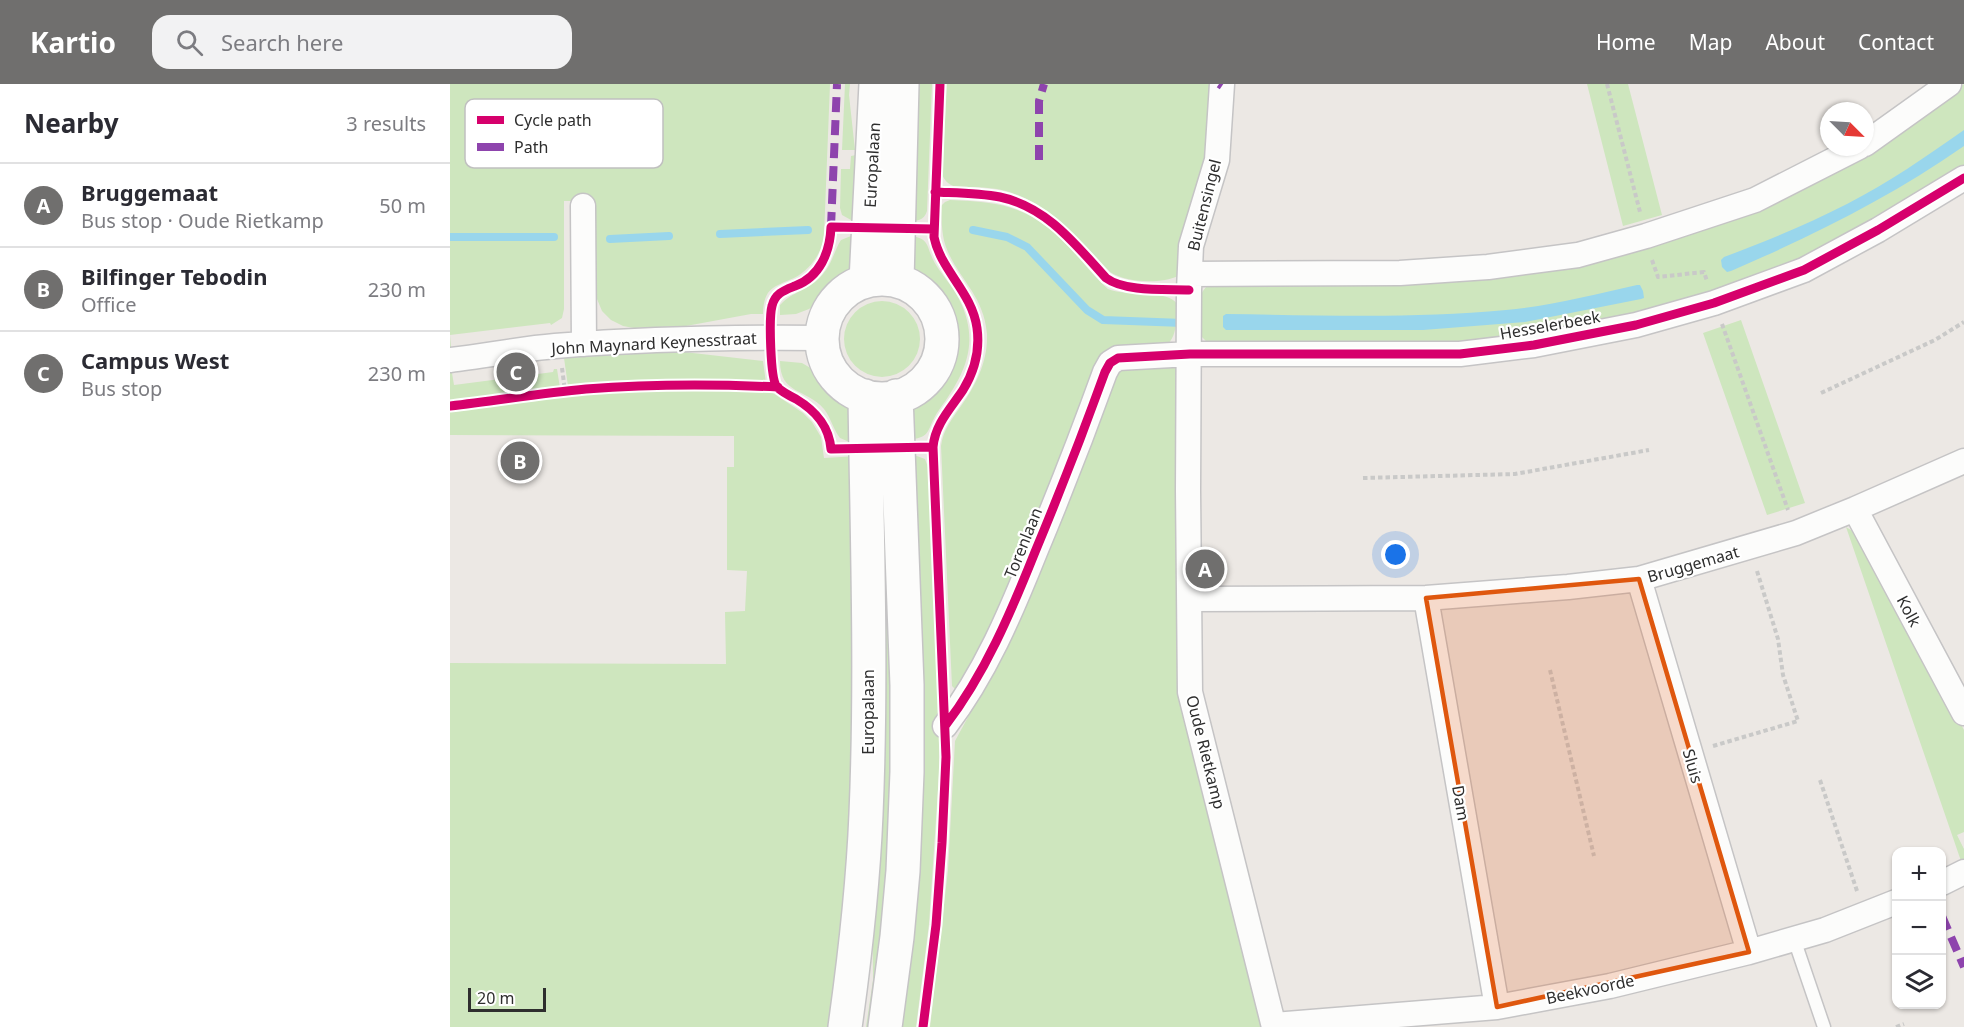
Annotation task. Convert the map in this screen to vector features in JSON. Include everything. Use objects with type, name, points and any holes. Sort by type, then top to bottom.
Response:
[{"type":"street","name":"Europalaan","points":[[876,84],[882,281]]},
{"type":"street","name":"Europalaan","points":[[882,281],[902,84]]},
{"type":"street","name":"Buitensingel","points":[[1190,282],[1191,246],[1217,160],[1222,84]]},
{"type":"street","points":[[1874,138],[1949,84]]},
{"type":"street","points":[[1190,282],[1488,267],[1578,255],[1646,236],[1755,200],[1841,156]]},
{"type":"street","name":"Hesselerbeek","points":[[1110,363],[1118,358],[1190,354],[1460,354],[1534,345],[1636,325],[1714,303],[1804,270],[1878,230],[1964,178]]},
{"type":"street","points":[[583,206],[584,344]]},
{"type":"street","points":[[882,281],[904,283],[920,292],[932,306],[940,322],[942,340],[939,358],[930,374],[918,387],[881,396],[854,392],[841,383],[831,370],[824,355],[822,338],[824,322],[832,305],[844,292],[882,281]]},
{"type":"street","name":"Oude Rietkamp","points":[[1190,282],[1188,490],[1190,692],[1274,1026]]},
{"type":"street","name":"John Maynard Keynesstraat","points":[[450,360],[584,344],[694,338],[822,338]]},
{"type":"street","name":"Torenlaan","points":[[945,726],[965,700],[1013,605],[1110,363]]},
{"type":"street","name":"Europalaan","points":[[845,1027],[858,924],[867,797],[868,517],[881,396]]},
{"type":"street","points":[[881,396],[907,685],[907,772],[903,871],[885,1027]]},
{"type":"street","name":"Bruggemaat","points":[[1190,598],[1426,598],[1639,579],[1796,533],[1964,461]]},
{"type":"street","name":"Kolk","points":[[1855,509],[1964,713]]},
{"type":"street","name":"Sluis","points":[[1639,579],[1749,952]]},
{"type":"street","name":"Dam","points":[[1426,598],[1497,1007]]},
{"type":"street","points":[[1946,881],[1964,872]]},
{"type":"street","name":"Beekvoorde","points":[[1274,1026],[1497,1007],[1610,986],[1749,952],[1825,930],[1892,904]]},
{"type":"lane","points":[[1794,939],[1824,1027]]},
{"type":"path","points":[[1714,303],[1796,533]]},
{"type":"path","points":[[1821,393],[1935,340],[1964,322]]},
{"type":"path","points":[[553,393],[578,390]]},
{"type":"path","points":[[1363,478],[1515,474],[1649,450]]},
{"type":"path","points":[[1690,753],[1798,722],[1783,675],[1778,639],[1750,547]]},
{"type":"path","points":[[1550,670],[1594,856]]},
{"type":"path","points":[[1820,780],[1864,914]]},
{"type":"path","points":[[1896,1027],[1904,1024]]},
{"type":"highlighted area","points":[[1639,579],[1749,952],[1497,1007],[1426,598]]},
{"type":"green space","points":[[450,84],[830,84],[824,236],[821,249],[805,270],[771,289],[765,298],[763,314],[751,314],[686,326],[634,328],[611,320],[602,311],[597,299],[594,201],[564,201],[564,309],[562,318],[551,325],[550,323],[450,335]]},
{"type":"green space","points":[[845,84],[850,84],[849,95],[855,150],[842,150]]},
{"type":"green space","points":[[909,84],[932,84],[927,211],[924,217],[914,221],[907,221]]},
{"type":"green space","points":[[947,84],[1213,84],[1214,125],[1178,276],[1171,279],[1144,281],[1117,276],[1110,272],[1063,224],[1037,204],[1002,190],[956,186],[948,183],[942,175]]},
{"type":"green space","points":[[1587,84],[1628,84],[1662,215],[1623,226]]},
{"type":"green space","points":[[1964,84],[1964,165],[1940,182],[1822,249],[1719,292],[1607,323],[1442,345],[1208,343],[1199,334],[1198,305],[1202,292],[1213,282],[1581,262],[1827,156],[1874,156],[1874,136],[1922,115]]},
{"type":"green space","points":[[861,154],[861,220],[851,220],[842,215],[840,208],[841,169],[850,169],[851,156]]},
{"type":"green space","points":[[950,200],[985,202],[1027,214],[1053,232],[1108,289],[1125,293],[1165,296],[1177,304],[1178,310],[1174,333],[1167,345],[1126,348],[991,640],[956,690],[952,686],[941,446],[948,425],[972,390],[980,372],[987,344],[987,334],[977,299],[953,262],[944,241],[941,206]]},
{"type":"green space","points":[[851,236],[861,236],[851,273],[809,309],[796,314],[780,315],[780,305],[818,279],[829,266],[841,240]]},
{"type":"green space","points":[[907,236],[921,238],[927,244],[936,265],[957,295],[966,315],[969,344],[963,371],[928,432],[921,437],[905,440],[912,409],[939,379],[948,363],[952,339],[943,305],[911,265]]},
{"type":"green space","points":[[882,301],[897,304],[909,312],[917,324],[920,339],[917,354],[909,366],[897,374],[882,377],[867,374],[855,366],[847,354],[844,339],[847,324],[855,312],[867,304]]},
{"type":"green space","points":[[1741,320],[1805,503],[1767,515],[1703,333]]},
{"type":"green space","points":[[665,352],[763,361],[766,383],[656,381],[568,386],[564,358]]},
{"type":"green space","points":[[780,361],[802,363],[819,373],[851,412],[857,440],[847,441],[840,438],[824,409],[810,397],[789,386],[781,372]]},
{"type":"green space","points":[[1175,367],[1179,371],[1179,611],[1264,1027],[930,1027],[948,870],[955,741],[1028,600],[1065,510],[1106,388],[1121,368]]},
{"type":"green space","points":[[557,369],[560,388],[450,402],[450,373],[452,373],[454,385],[553,372]]},
{"type":"green space","points":[[688,389],[770,391],[803,413],[812,422],[821,437],[824,458],[858,456],[860,787],[837,1027],[450,1027],[450,663],[726,664],[725,612],[745,611],[747,571],[727,570],[727,467],[734,467],[734,436],[450,435],[450,410],[581,394]]},
{"type":"green space","points":[[914,455],[925,459],[928,467],[939,718],[939,774],[929,924],[916,1027],[893,1027]]},
{"type":"green space","points":[[890,456],[899,681],[878,1027],[866,1027],[873,980],[876,466]]},
{"type":"green space","points":[[1846,527],[1859,535],[1964,730],[1964,832],[1957,835],[1964,849],[1964,860],[1961,861]]},
{"type":"water","points":[[1964,130],[1964,146],[1880,199],[1821,230],[1731,271],[1727,272],[1722,267],[1721,260],[1724,257],[1817,219],[1847,204],[1892,178]]},
{"type":"water","points":[[1640,285],[1644,298],[1525,322],[1423,330],[1226,330],[1223,327],[1223,316],[1226,314],[1366,316],[1471,313],[1539,306]]},
{"type":"waterway","points":[[720,234],[808,230]]},
{"type":"waterway","points":[[973,230],[1007,237],[1027,247],[1087,310],[1103,320],[1183,323]]},
{"type":"waterway","points":[[610,239],[669,236]]},
{"type":"waterway","points":[[450,237],[554,237]]},
{"type":"marked path","points":[[831,227],[837,84]]},
{"type":"marked path","points":[[1039,160],[1039,101],[1044,84]]},
{"type":"marked path","points":[[1946,925],[1964,967]]},
{"type":"cycle path","points":[[934,229],[831,227],[826,254],[817,270],[804,282],[781,293],[773,302],[770,334],[775,382],[779,389],[815,414],[828,433],[831,449],[933,447],[940,424],[963,390],[973,368],[978,344],[974,315],[943,260],[934,237],[940,84]]},
{"type":"cycle path","points":[[945,726],[973,685],[1007,620],[1105,372],[1110,363],[1118,358],[1190,354],[1460,354],[1534,345],[1636,325],[1714,303],[1804,270],[1878,230],[1964,178]]},
{"type":"cycle path","points":[[935,192],[984,195],[1017,202],[1032,209],[1059,228],[1106,278],[1134,288],[1189,290]]},
{"type":"cycle path","points":[[450,406],[610,387],[682,385],[778,387]]},
{"type":"cycle path","points":[[923,1027],[936,925],[946,757],[933,447]]},
{"type":"place","name":"Campus West","points":[[516,372]]},
{"type":"place","name":"Bilfinger Tebodin","points":[[520,461]]},
{"type":"place","name":"Bruggemaat","points":[[1205,569]]}]
